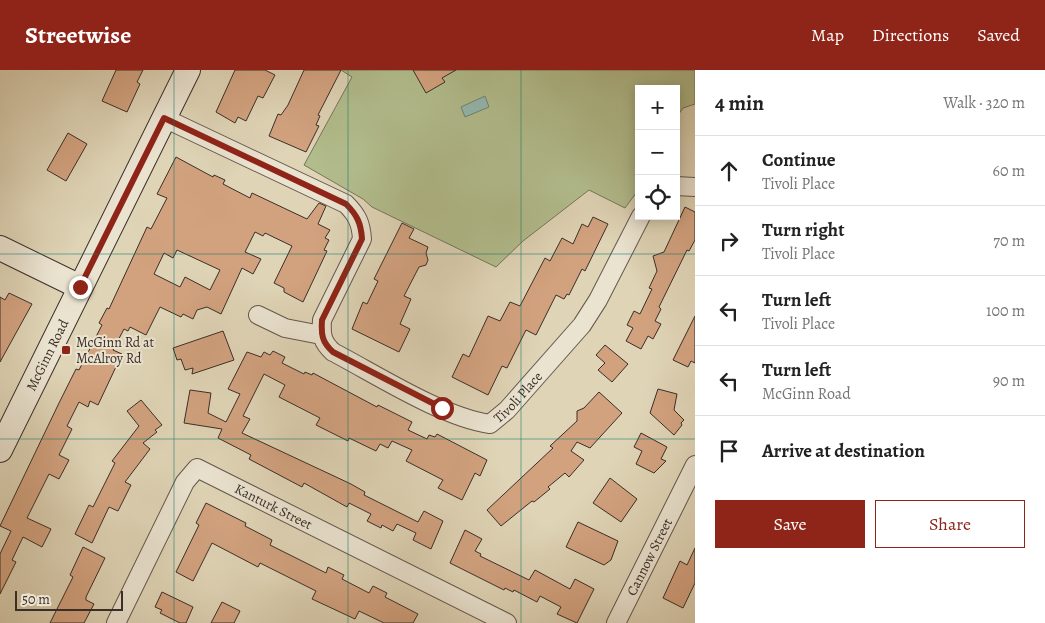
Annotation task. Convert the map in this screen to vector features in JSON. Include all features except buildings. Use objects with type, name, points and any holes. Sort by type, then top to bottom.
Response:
[{"type":"street","name":"McGinn Road","points":[[0,450],[188,70]]},
{"type":"street","points":[[164,118],[346,204],[357,215],[361,226],[362,239],[322,320],[321,335],[284,328],[258,316]]},
{"type":"street","points":[[680,186],[695,187]]},
{"type":"street","name":"Tivoli Place","points":[[321,335],[325,345],[333,352],[442,408],[473,421],[490,424],[508,410],[582,325],[598,300],[638,220]]},
{"type":"street","points":[[0,248],[80,287]]},
{"type":"street","name":"Cannow Street","points":[[616,623],[695,465]]},
{"type":"street","name":"Kanturk Street","points":[[116,623],[184,482],[197,468],[508,623]]},
{"type":"green space","points":[[341,70],[695,70],[695,104],[683,108],[680,112],[680,85],[635,85],[635,194],[625,208],[589,190],[523,241],[496,267],[372,207],[363,199],[304,165],[352,77]]},
{"type":"water","points":[[485,96],[489,107],[465,117],[461,107]]},
{"type":"place","name":"McGinn Rd at McAlroy Rd","points":[[66,350]]},
{"type":"route","points":[[80,287],[164,118],[346,204],[357,215],[361,226],[362,239],[322,320],[321,335],[325,345],[333,352],[442,408]]}]
